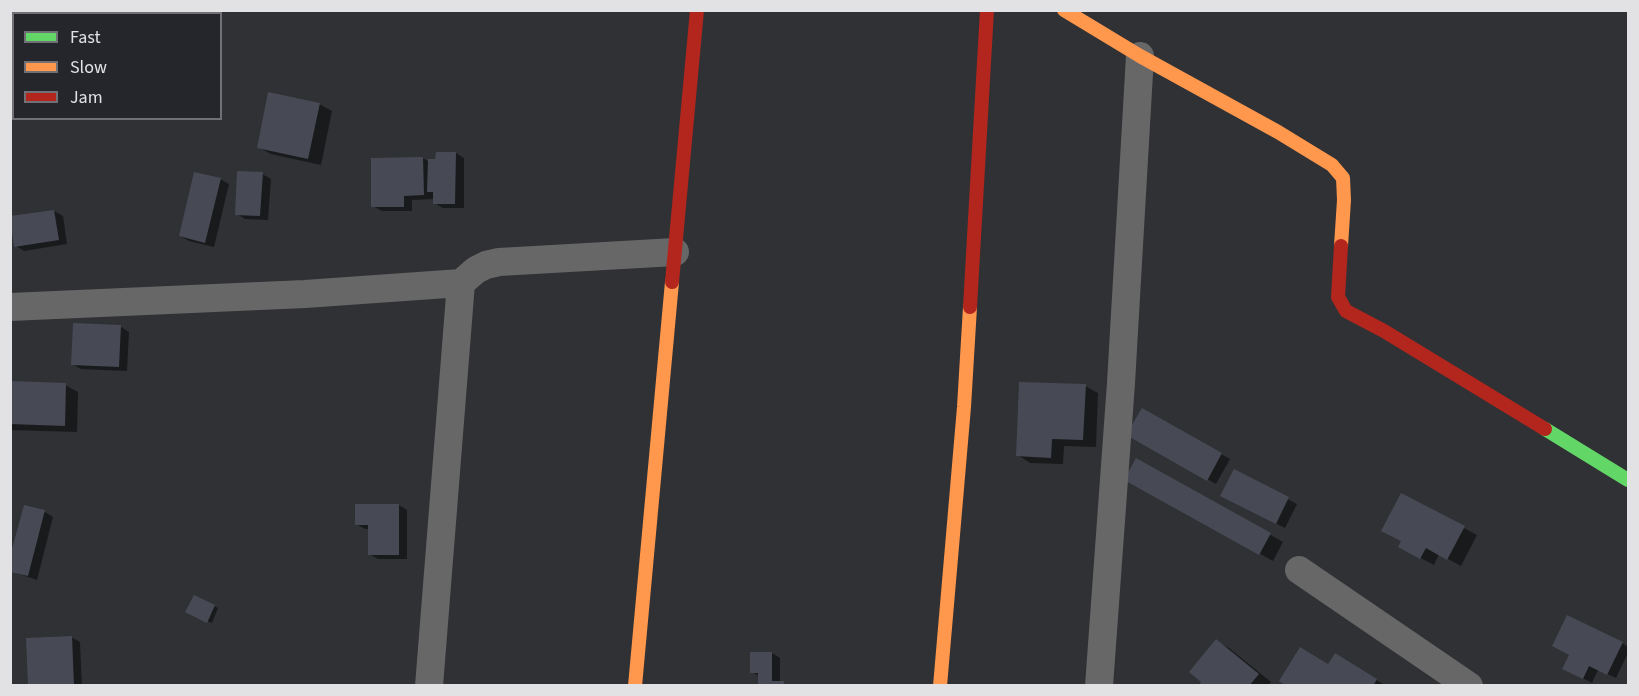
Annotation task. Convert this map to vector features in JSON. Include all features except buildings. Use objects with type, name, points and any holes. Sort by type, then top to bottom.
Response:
[{"type":"street","points":[[637,685],[697,10]]},
{"type":"street","points":[[940,686],[964,407],[987,10]]},
{"type":"street","points":[[1064,10],[1140,56],[1278,132],[1338,171],[1343,178],[1344,200],[1338,297],[1346,310],[1629,480]]},
{"type":"street","points":[[1099,686],[1121,383],[1140,56]]},
{"type":"street","points":[[10,307],[305,294],[462,283],[476,270],[499,262],[675,252]]},
{"type":"street","points":[[429,686],[462,283]]},
{"type":"street","points":[[1299,570],[1469,686]]},
{"type":"traffic: fast","points":[[1545,429],[1628,480]]},
{"type":"traffic: slow","points":[[1064,10],[1332,165],[1343,178],[1341,246]]},
{"type":"traffic: slow","points":[[635,686],[672,282]]},
{"type":"traffic: slow","points":[[940,686],[964,407],[970,307]]},
{"type":"traffic: jam","points":[[672,282],[697,10]]},
{"type":"traffic: jam","points":[[970,307],[987,10]]},
{"type":"traffic: jam","points":[[1341,246],[1338,297],[1346,311],[1384,331],[1545,429]]}]
